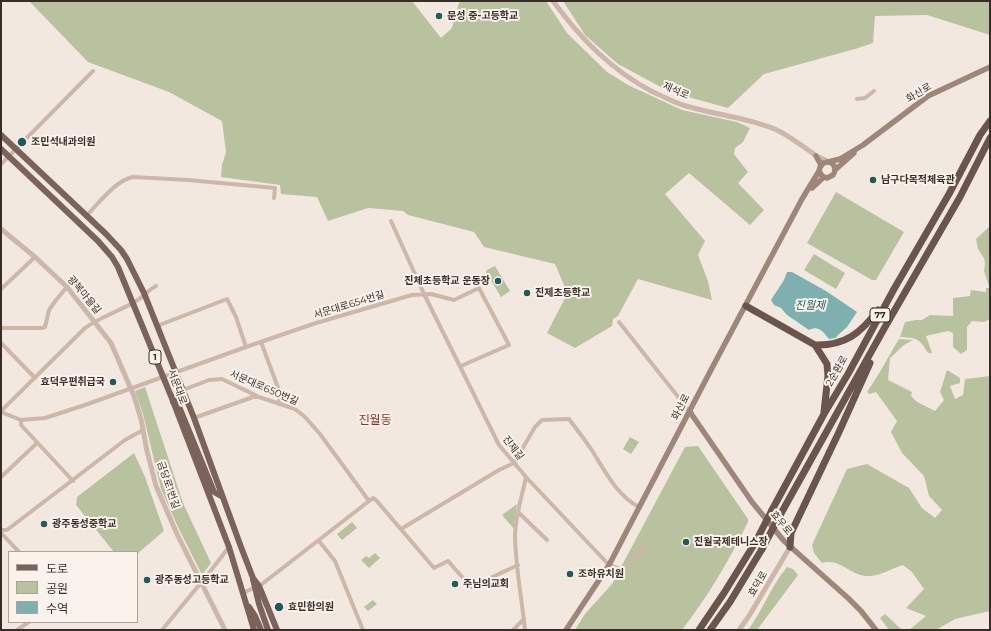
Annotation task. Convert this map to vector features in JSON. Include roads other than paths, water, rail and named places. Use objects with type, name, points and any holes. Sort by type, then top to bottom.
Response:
[{"type":"highway","name":"2순환로","points":[[699,630],[755,543],[824,414],[949,194],[980,135],[990,121]]},
{"type":"highway","name":"2순환로","points":[[710,630],[730,602],[762,549],[885,327],[960,197],[990,138]]},
{"type":"highway","points":[[746,306],[817,345],[834,344],[842,342],[866,327],[894,289]]},
{"type":"highway","points":[[790,547],[791,533],[839,432],[885,327]]},
{"type":"highway","points":[[817,345],[826,364],[828,376],[824,414]]},
{"type":"main road","name":"화산로","points":[[863,145],[928,96],[990,67]]},
{"type":"main road","name":"서문대로","points":[[1,135],[87,215],[121,250],[144,293],[194,418],[221,496],[253,578],[263,617],[268,630]]},
{"type":"main road","points":[[808,191],[820,168],[828,162],[840,159],[863,145]]},
{"type":"main road","points":[[808,191],[824,177],[831,177],[835,170],[863,145]]},
{"type":"main road","name":"서문대로","points":[[1,149],[84,227],[112,257],[118,267],[163,376],[229,547],[254,630]]},
{"type":"main road","points":[[816,156],[824,177]]},
{"type":"main road","points":[[828,162],[834,166],[835,170]]},
{"type":"main road","name":"화산로","points":[[566,630],[609,564],[690,412],[708,375],[802,199],[808,191]]},
{"type":"main road","points":[[175,407],[173,397],[175,397],[214,492],[221,496]]},
{"type":"main road","name":"효우로","points":[[690,412],[752,502],[790,547],[848,598],[861,611],[876,630]]},
{"type":"main road","name":"서문대로","points":[[256,587],[277,630]]},
{"type":"main road","name":"서문대로","points":[[247,604],[255,616],[261,630]]},
{"type":"street","name":"제석로","points":[[553,1],[591,47],[611,65],[634,81],[681,105],[754,122],[777,130],[792,138],[816,156],[828,162]]},
{"type":"street","points":[[1,164],[93,71]]},
{"type":"street","points":[[857,99],[865,98],[874,91]]},
{"type":"street","points":[[87,215],[119,183],[127,178],[133,177],[188,180],[275,188],[274,198]]},
{"type":"street","name":"진제길","points":[[391,221],[424,294],[497,441],[514,463],[609,564]]},
{"type":"street","name":"광복마을길","points":[[1,229],[35,257],[67,287],[111,344],[131,388]]},
{"type":"street","points":[[1,289],[35,257]]},
{"type":"street","points":[[73,480],[21,425],[21,420],[1,412],[85,328],[133,302],[156,286]]},
{"type":"street","points":[[1,328],[44,328],[47,324],[46,317],[49,310],[67,287]]},
{"type":"street","name":"서문대로654번길","points":[[21,420],[45,418],[246,347],[405,297],[431,294],[454,300],[479,288],[509,345],[461,366]]},
{"type":"street","points":[[157,326],[228,299],[246,347]]},
{"type":"street","points":[[619,322],[690,412]]},
{"type":"street","points":[[261,342],[280,393],[279,404]]},
{"type":"street","points":[[1,343],[35,378]]},
{"type":"street","name":"서문대로650번길","points":[[182,390],[209,380],[225,380],[259,397],[295,409],[305,417],[320,434],[369,501]]},
{"type":"street","name":"금당로1번길","points":[[131,388],[141,418],[142,430],[156,486],[177,534],[225,630]]},
{"type":"street","points":[[194,418],[253,397],[259,397]]},
{"type":"street","points":[[401,529],[499,470],[514,463],[538,423],[542,420],[568,419],[592,451],[613,484],[629,501],[639,507]]},
{"type":"street","points":[[18,551],[1,532],[7,530],[125,440],[142,430]]},
{"type":"street","points":[[1,477],[37,443]]},
{"type":"street","points":[[525,630],[515,535],[518,512],[526,476]]},
{"type":"street","points":[[243,593],[262,584],[373,498],[434,568],[448,561],[471,587],[518,565]]},
{"type":"street","points":[[518,512],[547,540]]},
{"type":"street","points":[[318,541],[337,566],[363,630]]},
{"type":"street","points":[[162,630],[229,547]]},
{"type":"street","name":"효덕로","points":[[739,630],[790,547]]},
{"type":"street","points":[[609,564],[620,569],[624,569],[644,548]]},
{"type":"street","points":[[513,630],[524,619]]},
{"type":"street","points":[[17,630],[28,623]]},
{"type":"water","name":"진월제","points":[[787,272],[792,272],[826,291],[857,312],[847,327],[836,338],[829,339],[823,332],[816,328],[809,330],[787,315],[781,308],[774,305],[771,300],[784,280]]},
{"type":"place","name":"문성 중-고등학교","points":[[439,16]]},
{"type":"place","name":"조민석내과의원","points":[[22,142]]},
{"type":"place","name":"남구다목적체육관","points":[[873,180]]},
{"type":"place","name":"진체초등학교 운동장","points":[[498,281]]},
{"type":"place","name":"진제초등학교","points":[[527,293]]},
{"type":"place","name":"효덕우편취급국","points":[[113,382]]},
{"type":"place","name":"광주동성중학교","points":[[44,524]]},
{"type":"place","name":"진월국제테니스장","points":[[686,542]]},
{"type":"place","name":"조하유치원","points":[[570,574]]},
{"type":"place","name":"광주동성고등학교","points":[[147,580]]},
{"type":"place","name":"주님의교회","points":[[455,584]]},
{"type":"place","name":"효민한의원","points":[[279,607]]},
{"type":"district","name":"진월동","points":[[375,420]]}]
